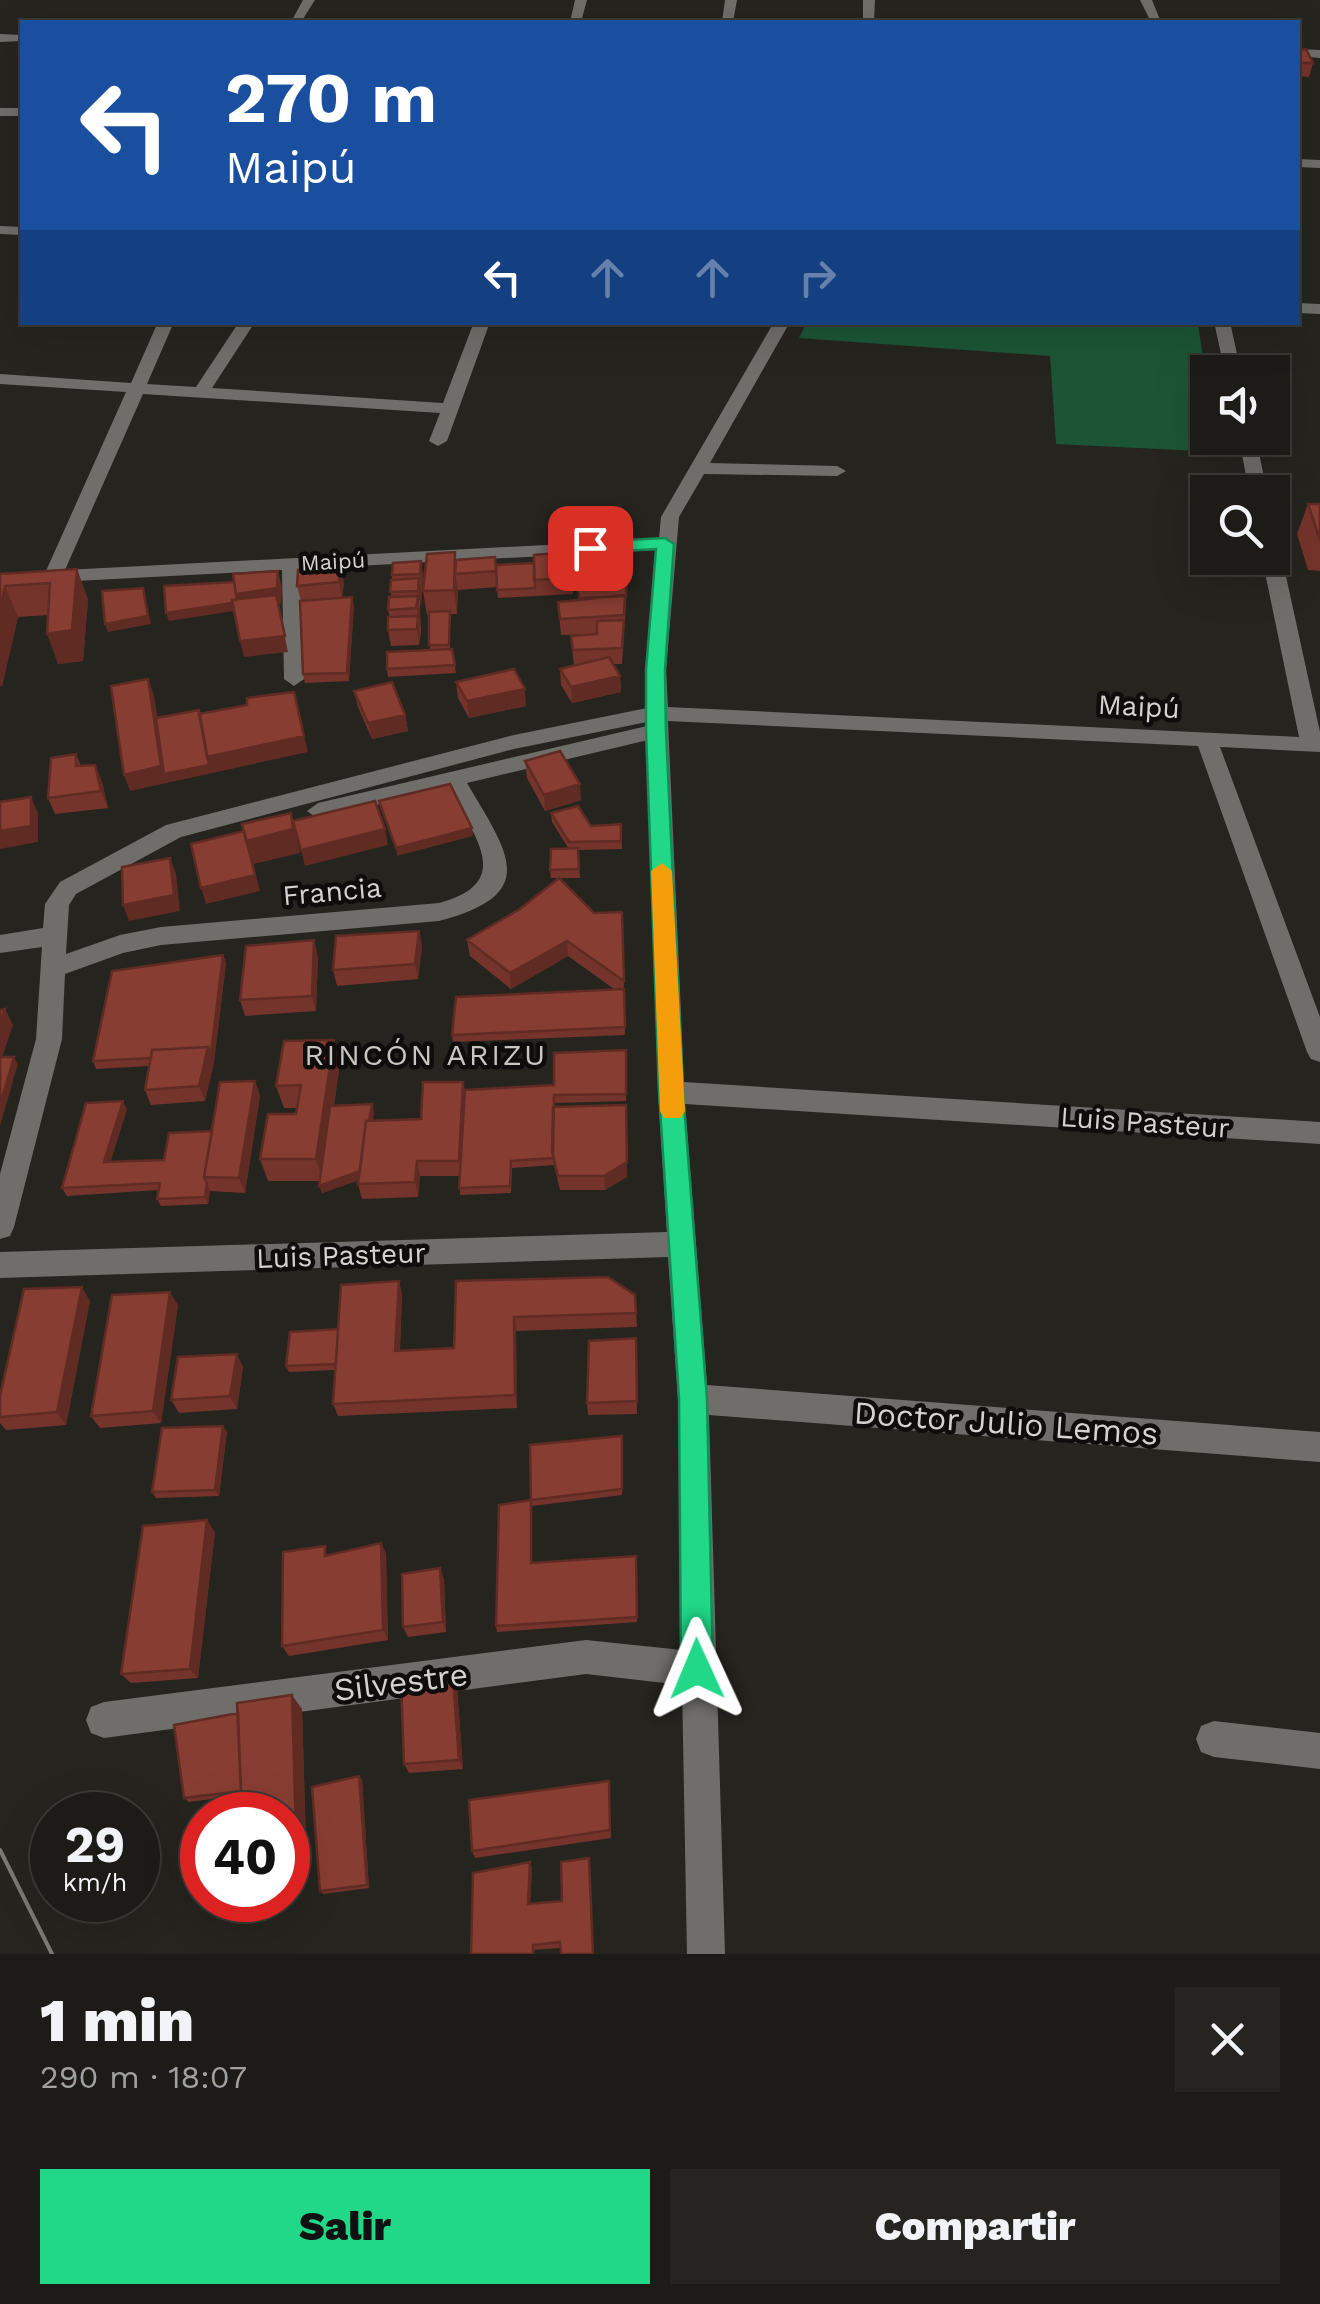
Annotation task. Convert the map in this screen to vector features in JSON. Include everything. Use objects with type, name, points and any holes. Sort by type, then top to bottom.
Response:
[{"type":"street","points":[[53,576],[165,325]]},
{"type":"street","points":[[200,392],[245,325]]},
{"type":"street","points":[[438,441],[481,325]]},
{"type":"street","points":[[706,1954],[693,1399],[671,1092],[656,722],[665,544],[670,518],[780,325]]},
{"type":"street","points":[[1223,325],[1229,355]]},
{"type":"street","points":[[0,380],[450,409]]},
{"type":"street","points":[[696,468],[836,472]]},
{"type":"street","name":"Maipú","points":[[0,578],[665,544]]},
{"type":"street","points":[[290,563],[294,679]]},
{"type":"street","points":[[1276,575],[1316,745]]},
{"type":"street","points":[[142,848],[187,843],[454,778],[656,722]]},
{"type":"street","points":[[0,1227],[49,1040],[52,936],[57,904],[68,888],[174,831],[514,742],[656,722]]},
{"type":"street","name":"Maipú","points":[[656,722],[1316,745]]},
{"type":"street","points":[[1206,739],[1320,1052]]},
{"type":"street","name":"Francia","points":[[53,969],[120,944],[161,936],[440,912],[477,902],[495,882],[499,864],[454,778]]},
{"type":"street","points":[[0,944],[52,936]]},
{"type":"street","name":"Luis Pasteur","points":[[671,1092],[1320,1133]]},
{"type":"street","name":"Luis Pasteur","points":[[0,1265],[681,1244]]},
{"type":"street","name":"Doctor Julio Lemos","points":[[693,1399],[1320,1446]]},
{"type":"street","name":"Silvestre","points":[[104,1720],[586,1657],[697,1669]]},
{"type":"street","points":[[1214,1738],[1320,1751]]},
{"type":"green space","points":[[806,325],[1198,325],[1203,355],[1190,355],[1190,451],[1056,444],[1050,356],[799,338]]},
{"type":"building","points":[[1306,49],[1313,63],[1300,63],[1300,50]]},
{"type":"building","points":[[1308,504],[1320,504],[1320,540]]},
{"type":"building","points":[[455,552],[454,590],[423,591],[427,554]]},
{"type":"building","points":[[570,552],[572,578],[534,580],[534,555]]},
{"type":"building","points":[[495,557],[496,571],[455,574],[456,560]]},
{"type":"building","points":[[421,561],[420,574],[392,575],[393,563]]},
{"type":"building","points":[[534,563],[535,588],[497,590],[496,565]]},
{"type":"building","points":[[341,567],[339,582],[297,586],[298,570]]},
{"type":"building","points":[[77,569],[72,630],[47,634],[50,583],[5,586],[0,609],[0,574]]},
{"type":"building","points":[[278,571],[277,588],[236,594],[233,574]]},
{"type":"building","points":[[419,578],[418,591],[390,592],[391,580]]},
{"type":"building","points":[[627,580],[626,596],[579,598],[577,583]]},
{"type":"building","points":[[234,582],[237,600],[232,603],[166,613],[164,586]]},
{"type":"building","points":[[143,588],[148,616],[105,624],[102,591]]},
{"type":"building","points":[[276,595],[285,636],[240,641],[232,600]]},
{"type":"building","points":[[625,595],[624,615],[560,619],[558,602]]},
{"type":"building","points":[[418,596],[416,608],[388,610],[389,597]]},
{"type":"building","points":[[352,597],[347,673],[303,674],[300,601]]},
{"type":"building","points":[[450,611],[449,645],[429,645],[429,612]]},
{"type":"building","points":[[418,616],[417,629],[388,630],[388,617]]},
{"type":"building","points":[[624,620],[622,648],[573,650],[571,636],[597,634],[597,621]]},
{"type":"building","points":[[452,649],[455,665],[387,669],[387,652]]},
{"type":"building","points":[[609,657],[620,676],[571,687],[560,669]]},
{"type":"building","points":[[514,669],[525,689],[467,701],[456,682]]},
{"type":"building","points":[[148,679],[161,766],[124,775],[111,686]]},
{"type":"building","points":[[392,682],[405,715],[368,723],[354,691]]},
{"type":"building","points":[[294,692],[304,736],[207,757],[199,714],[247,705],[247,698]]},
{"type":"building","points":[[199,710],[209,765],[164,774],[156,718]]},
{"type":"building","points":[[560,751],[580,784],[544,795],[525,761]]},
{"type":"building","points":[[76,754],[76,766],[95,765],[101,791],[48,798],[51,758]]},
{"type":"building","points":[[450,784],[472,828],[396,848],[379,801]]},
{"type":"building","points":[[31,797],[31,826],[0,831],[0,802]]},
{"type":"building","points":[[375,801],[385,829],[301,850],[293,821]]},
{"type":"building","points":[[578,806],[591,826],[621,824],[621,841],[569,842],[551,813]]},
{"type":"building","points":[[291,813],[293,829],[246,841],[242,824]]},
{"type":"building","points":[[244,831],[255,875],[201,888],[191,844]]},
{"type":"building","points":[[578,848],[579,869],[550,870],[551,849]]},
{"type":"building","points":[[170,858],[174,895],[123,905],[122,867]]},
{"type":"building","points":[[559,878],[594,913],[622,912],[624,981],[567,941],[510,973],[467,940],[520,909]]},
{"type":"building","points":[[419,931],[415,964],[333,970],[336,936]]},
{"type":"building","points":[[314,940],[312,996],[240,1000],[246,946]]},
{"type":"building","points":[[223,955],[211,1054],[208,1047],[152,1050],[151,1058],[93,1061],[112,971]]},
{"type":"building","points":[[624,989],[625,1027],[452,1035],[456,997]]},
{"type":"building","points":[[334,1040],[316,1159],[260,1159],[268,1114],[296,1114],[301,1085],[276,1086],[284,1041]]},
{"type":"building","points":[[208,1047],[199,1086],[145,1090],[152,1050]]},
{"type":"building","points":[[626,1050],[626,1094],[554,1095],[553,1158],[511,1161],[510,1186],[459,1188],[465,1090],[554,1085],[554,1053]]},
{"type":"building","points":[[0,1057],[14,1057],[2,1098],[0,1094]]},
{"type":"building","points":[[255,1081],[239,1178],[204,1177],[220,1082]]},
{"type":"building","points":[[423,1082],[463,1082],[459,1161],[417,1161],[415,1182],[358,1184],[366,1121],[421,1119]]},
{"type":"building","points":[[123,1101],[104,1162],[164,1160],[169,1133],[212,1131],[204,1177],[205,1197],[157,1199],[160,1183],[62,1188],[86,1103]]},
{"type":"building","points":[[372,1104],[360,1171],[319,1186],[330,1106]]},
{"type":"building","points":[[626,1105],[627,1162],[604,1176],[558,1176],[552,1151],[553,1107]]},
{"type":"building","points":[[608,1277],[635,1295],[636,1313],[514,1317],[515,1395],[333,1404],[341,1285],[399,1281],[395,1351],[454,1348],[456,1281]]},
{"type":"building","points":[[82,1287],[57,1412],[0,1417],[0,1396],[24,1289]]},
{"type":"building","points":[[170,1292],[153,1411],[91,1416],[112,1295]]},
{"type":"building","points":[[338,1329],[336,1364],[286,1366],[290,1332]]},
{"type":"building","points":[[636,1338],[637,1401],[587,1403],[589,1341]]},
{"type":"building","points":[[237,1354],[230,1396],[171,1400],[178,1357]]},
{"type":"building","points":[[223,1426],[215,1490],[152,1492],[162,1428]]},
{"type":"building","points":[[622,1436],[622,1489],[531,1500],[530,1445]]},
{"type":"building","points":[[531,1500],[531,1563],[636,1556],[637,1617],[496,1626],[499,1505]]},
{"type":"building","points":[[207,1520],[190,1669],[121,1674],[143,1526]]},
{"type":"building","points":[[381,1543],[383,1630],[282,1646],[283,1552],[325,1546],[325,1556]]},
{"type":"building","points":[[440,1568],[443,1622],[403,1627],[402,1574]]},
{"type":"building","points":[[453,1679],[459,1760],[404,1764],[401,1682]]},
{"type":"building","points":[[292,1695],[295,1792],[241,1792],[237,1703]]},
{"type":"building","points":[[238,1713],[241,1791],[183,1792],[174,1725]]},
{"type":"building","points":[[359,1776],[367,1885],[320,1891],[312,1787]]},
{"type":"building","points":[[609,1781],[610,1830],[472,1851],[469,1800]]},
{"type":"building","points":[[589,1858],[593,1954],[561,1954],[560,1942],[533,1945],[533,1954],[471,1954],[473,1873],[530,1862],[528,1904],[562,1901],[561,1862]]},
{"type":"tram line","points":[[0,1850],[52,1954]]},
{"type":"slow traffic","points":[[662,871],[673,1111]]},
{"type":"district","name":"RINCÓN ARIZU","points":[[426,1055]]},
{"type":"route","points":[[590,548],[665,544],[656,731],[671,1092],[693,1399],[697,1669]]}]
